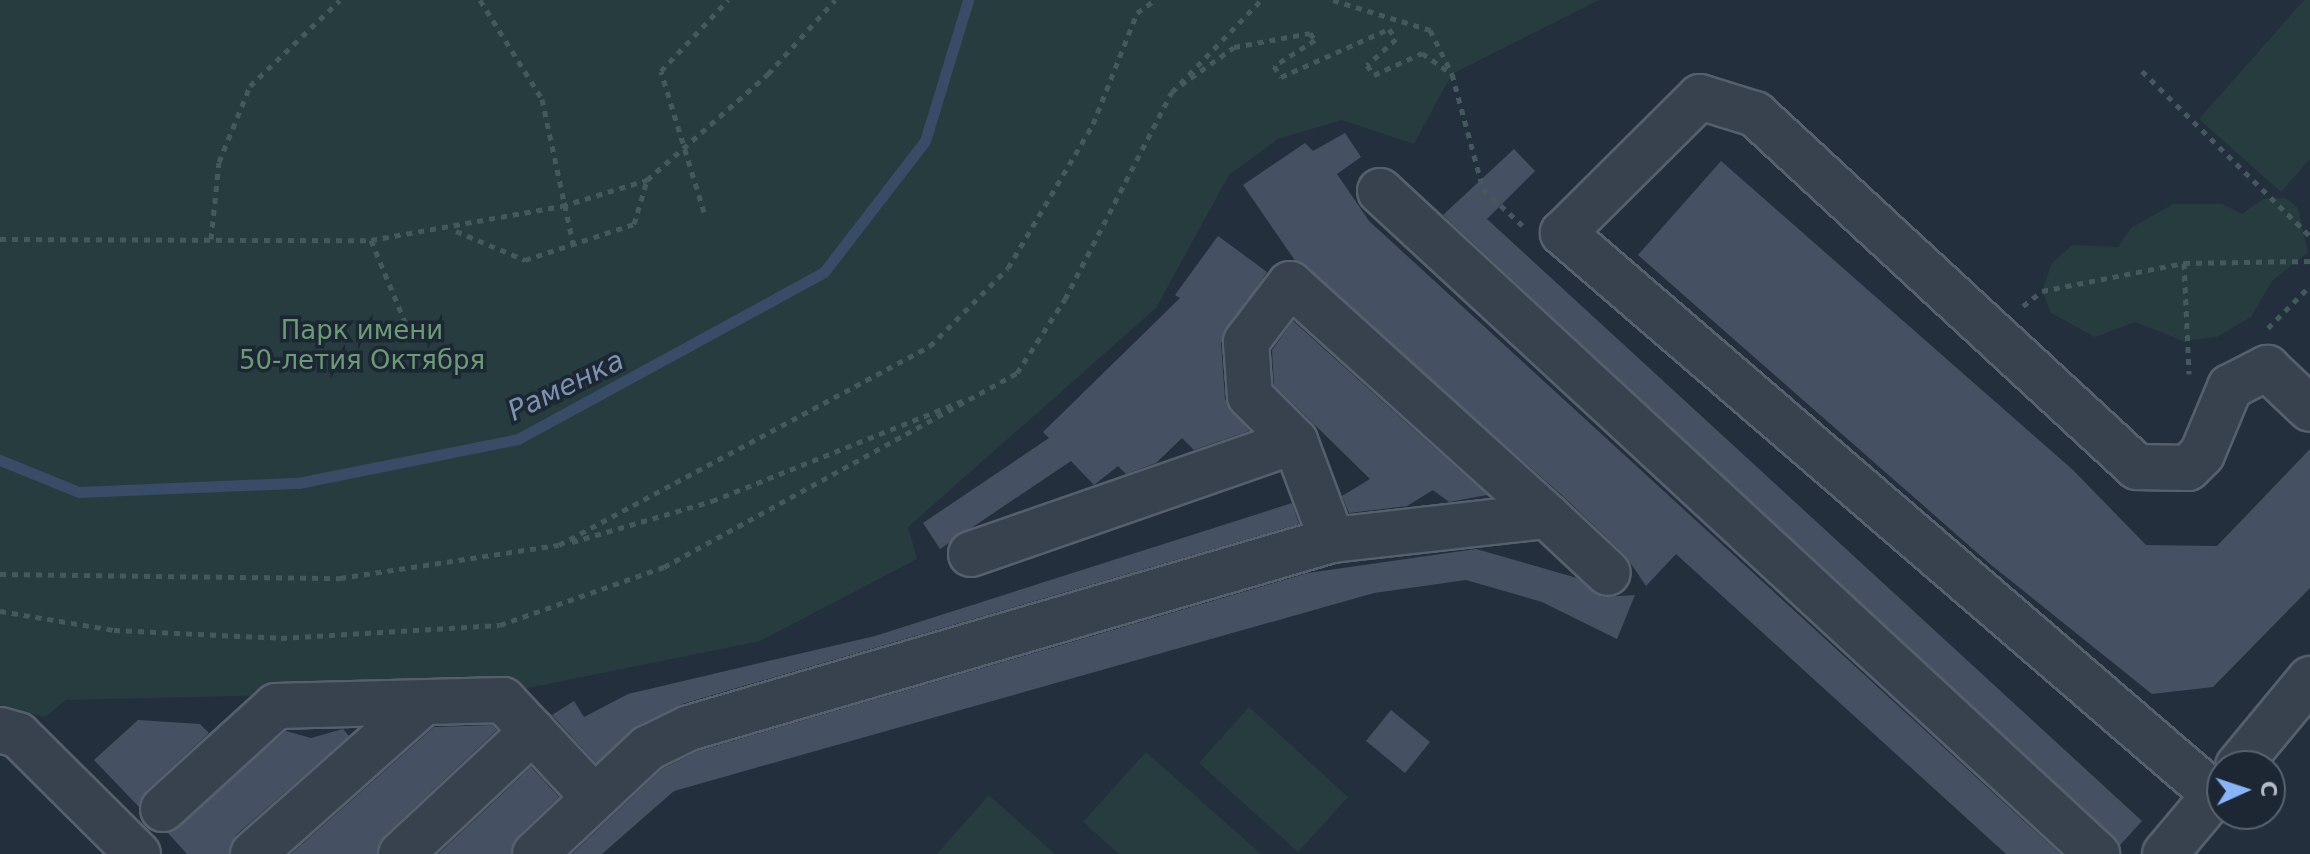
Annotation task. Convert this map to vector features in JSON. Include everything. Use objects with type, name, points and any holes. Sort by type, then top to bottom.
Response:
[{"type":"lane","points":[[2206,766],[1563,233],[1700,97],[1755,114],[2137,467],[2188,468],[2202,454],[2230,387],[2267,368],[2310,409]]},
{"type":"lane","points":[[1380,191],[2097,854]]},
{"type":"lane","points":[[1332,540],[1295,441],[1250,396],[1246,342],[1290,284],[1608,573]]},
{"type":"lane","points":[[971,554],[1295,441]]},
{"type":"lane","points":[[535,854],[592,795],[648,748],[689,728],[1332,540],[1547,516]]},
{"type":"lane","points":[[2251,750],[2310,679]]},
{"type":"lane","points":[[163,809],[276,706],[421,705],[503,700],[592,795]]},
{"type":"lane","points":[[253,854],[421,705]]},
{"type":"lane","points":[[0,730],[18,735],[138,854]]},
{"type":"lane","points":[[401,854],[533,731]]},
{"type":"lane","points":[[2165,854],[2206,805]]},
{"type":"path","points":[[211,239],[219,162],[250,86],[340,0]]},
{"type":"path","points":[[480,0],[542,99],[562,206],[573,244]]},
{"type":"path","points":[[704,212],[682,149],[661,71],[728,0]]},
{"type":"path","points":[[0,239],[371,240],[455,231],[562,206],[647,180],[768,74],[835,0]]},
{"type":"path","points":[[559,545],[930,346],[1008,268],[1093,124],[1137,13],[1155,0]]},
{"type":"path","points":[[0,611],[114,630],[281,638],[500,625],[664,567],[1017,373],[1065,299],[1172,92],[1261,0]]},
{"type":"path","points":[[1333,0],[1430,30],[1452,74],[1483,189],[1523,226],[1563,233]]},
{"type":"path","points":[[1172,92],[1234,47],[1310,33],[1315,40],[1274,66],[1281,77],[1389,29],[1396,39],[1367,65],[1374,75],[1422,53],[1452,74]]},
{"type":"path","points":[[2142,71],[2310,236]]},
{"type":"path","points":[[455,231],[525,260],[634,224],[647,180]]},
{"type":"path","points":[[371,240],[407,327]]},
{"type":"path","points":[[1990,331],[2042,291],[2184,263],[2310,261]]},
{"type":"path","points":[[2184,263],[2191,387]]},
{"type":"path","points":[[0,574],[340,578],[559,545],[712,501],[902,420],[977,397]]},
{"type":"green space","name":"Парк имени 50-летия Октября","points":[[0,0],[1599,0],[1452,74],[1414,144],[1342,120],[1278,139],[1229,175],[1156,308],[908,527],[917,559],[760,641],[523,689],[66,700],[45,717],[0,706]]},
{"type":"green space","points":[[2304,0],[2310,0],[2310,159],[2281,192],[2199,119]]},
{"type":"green space","points":[[2286,198],[2298,208],[2308,252],[2272,281],[2251,317],[2217,337],[2184,341],[2135,322],[2095,337],[2051,313],[2042,291],[2052,263],[2072,245],[2118,247],[2131,228],[2173,204],[2222,204],[2242,214],[2263,199]]},
{"type":"green space","points":[[1249,707],[1348,797],[1298,852],[1199,763]]},
{"type":"green space","points":[[1146,752],[1261,854],[1119,854],[1083,822]]},
{"type":"green space","points":[[989,795],[1055,854],[937,854]]},
{"type":"building","points":[[1345,133],[1361,157],[1337,174],[1369,221],[2060,854],[2006,854],[1676,554],[1646,586],[1625,555],[1564,497],[1294,259],[1243,185],[1305,143],[1313,151]]},
{"type":"building","points":[[1514,149],[1535,171],[1487,219],[2142,821],[2120,845],[1443,215]]},
{"type":"building","points":[[1721,161],[2073,470],[2146,545],[2217,546],[2310,449],[2310,588],[2213,687],[2152,694],[1990,564],[1638,255]]},
{"type":"building","points":[[1218,236],[1267,272],[1221,343],[1225,399],[1249,431],[1194,450],[1182,438],[1156,463],[1126,474],[1118,466],[1094,485],[1071,461],[940,549],[923,523],[1049,438],[1043,432],[1180,298],[1175,295]]},
{"type":"building","points":[[1293,321],[1487,495],[1449,502],[1433,490],[1407,506],[1349,513],[1342,496],[1370,479],[1274,385],[1272,350]]},
{"type":"building","points":[[1292,503],[1299,524],[682,704],[637,726],[596,763],[552,715],[574,701],[584,717],[628,694],[875,636]]},
{"type":"building","points":[[1476,549],[1577,578],[1602,597],[1635,595],[1617,639],[1542,602],[1466,580],[1374,593],[674,791],[602,854],[572,854],[662,769],[698,751],[1308,573]]},
{"type":"building","points":[[1391,710],[1430,742],[1405,773],[1366,741]]},
{"type":"building","points":[[138,720],[200,724],[209,733],[146,791],[139,807],[94,760]]},
{"type":"building","points":[[492,725],[497,730],[384,836],[377,854],[291,854],[434,727]]},
{"type":"building","points":[[343,729],[349,736],[236,835],[229,854],[187,854],[168,833],[286,731],[311,738]]},
{"type":"building","points":[[531,767],[559,797],[518,836],[511,854],[438,854]]},
{"type":"waterway","name":"Раменка","points":[[0,460],[79,492],[298,483],[518,439],[824,272],[925,141],[968,0]]}]
